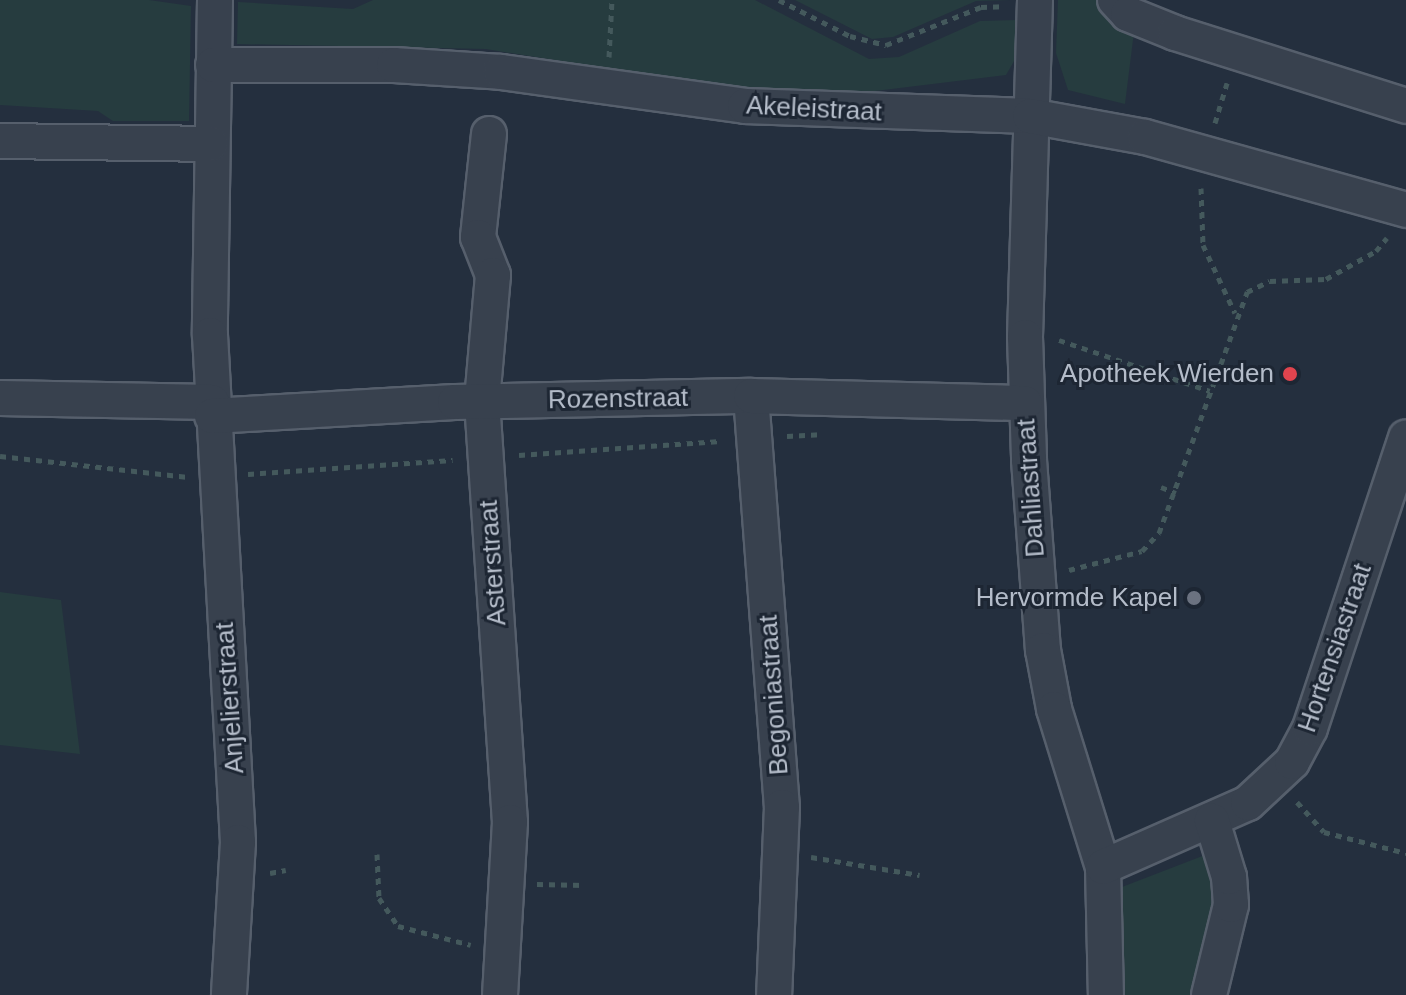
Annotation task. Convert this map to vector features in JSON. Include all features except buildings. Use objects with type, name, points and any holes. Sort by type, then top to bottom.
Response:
[{"type":"street","name":"Anjelierstraat","points":[[215,0],[211,144],[212,409],[238,842],[229,995]]},
{"type":"street","points":[[1115,0],[1128,14],[1237,53],[1406,106]]},
{"type":"street","name":"Dahliastraat","points":[[1035,3],[1025,403],[1037,578],[1054,709],[1103,867],[1106,995]]},
{"type":"street","name":"Akeleistraat","points":[[213,65],[394,65],[608,86],[809,111],[1030,116],[1205,153],[1403,209]]},
{"type":"street","name":"Asterstraat","points":[[489,134],[478,237],[493,275],[482,401],[510,822],[500,995]]},
{"type":"street","points":[[0,141],[211,144]]},
{"type":"street","name":"Rozenstraat","points":[[212,409],[751,396],[1025,403]]},
{"type":"street","name":"Begoniastraat","points":[[751,396],[783,853],[774,995]]},
{"type":"street","points":[[0,398],[212,409]]},
{"type":"street","name":"Hortensiastraat","points":[[1103,867],[1212,821],[1278,781],[1310,728],[1406,437]]},
{"type":"street","points":[[1209,995],[1231,905],[1229,877],[1212,821]]},
{"type":"path","points":[[608,86],[612,0]]},
{"type":"path","points":[[779,0],[850,36],[886,45],[981,7],[1035,3]]},
{"type":"path","points":[[1235,313],[1203,245],[1199,219],[1205,153],[1237,53]]},
{"type":"path","points":[[1037,578],[1142,551],[1159,533],[1176,493],[1235,313],[1257,285],[1326,279],[1376,251],[1403,209]]},
{"type":"path","points":[[1025,337],[1051,337],[1210,391]]},
{"type":"path","points":[[1161,487],[1176,493]]},
{"type":"path","points":[[1278,781],[1324,832],[1406,853]]},
{"type":"path","points":[[783,853],[920,875]]},
{"type":"path","points":[[377,854],[379,898],[398,926],[503,953]]},
{"type":"path","points":[[508,884],[584,885]]},
{"type":"green space","points":[[0,0],[149,0],[191,6],[189,121],[113,121],[98,111],[0,105]]},
{"type":"green space","points":[[373,0],[755,0],[869,59],[899,57],[980,21],[1017,20],[1017,56],[1006,75],[826,97],[775,96],[486,49],[237,44],[238,2],[353,9]]},
{"type":"green space","points":[[795,0],[1011,0],[976,1],[893,37],[872,39]]},
{"type":"green space","points":[[1058,0],[1138,0],[1125,104],[1068,90],[1056,53]]},
{"type":"green space","points":[[0,592],[61,600],[80,754],[0,745]]},
{"type":"green space","points":[[1205,855],[1217,881],[1216,904],[1196,995],[1125,995],[1122,887]]},
{"type":"place","name":"Apotheek Wierden","points":[[1290,374]]},
{"type":"place","name":"Hervormde Kapel","points":[[1194,598]]}]
